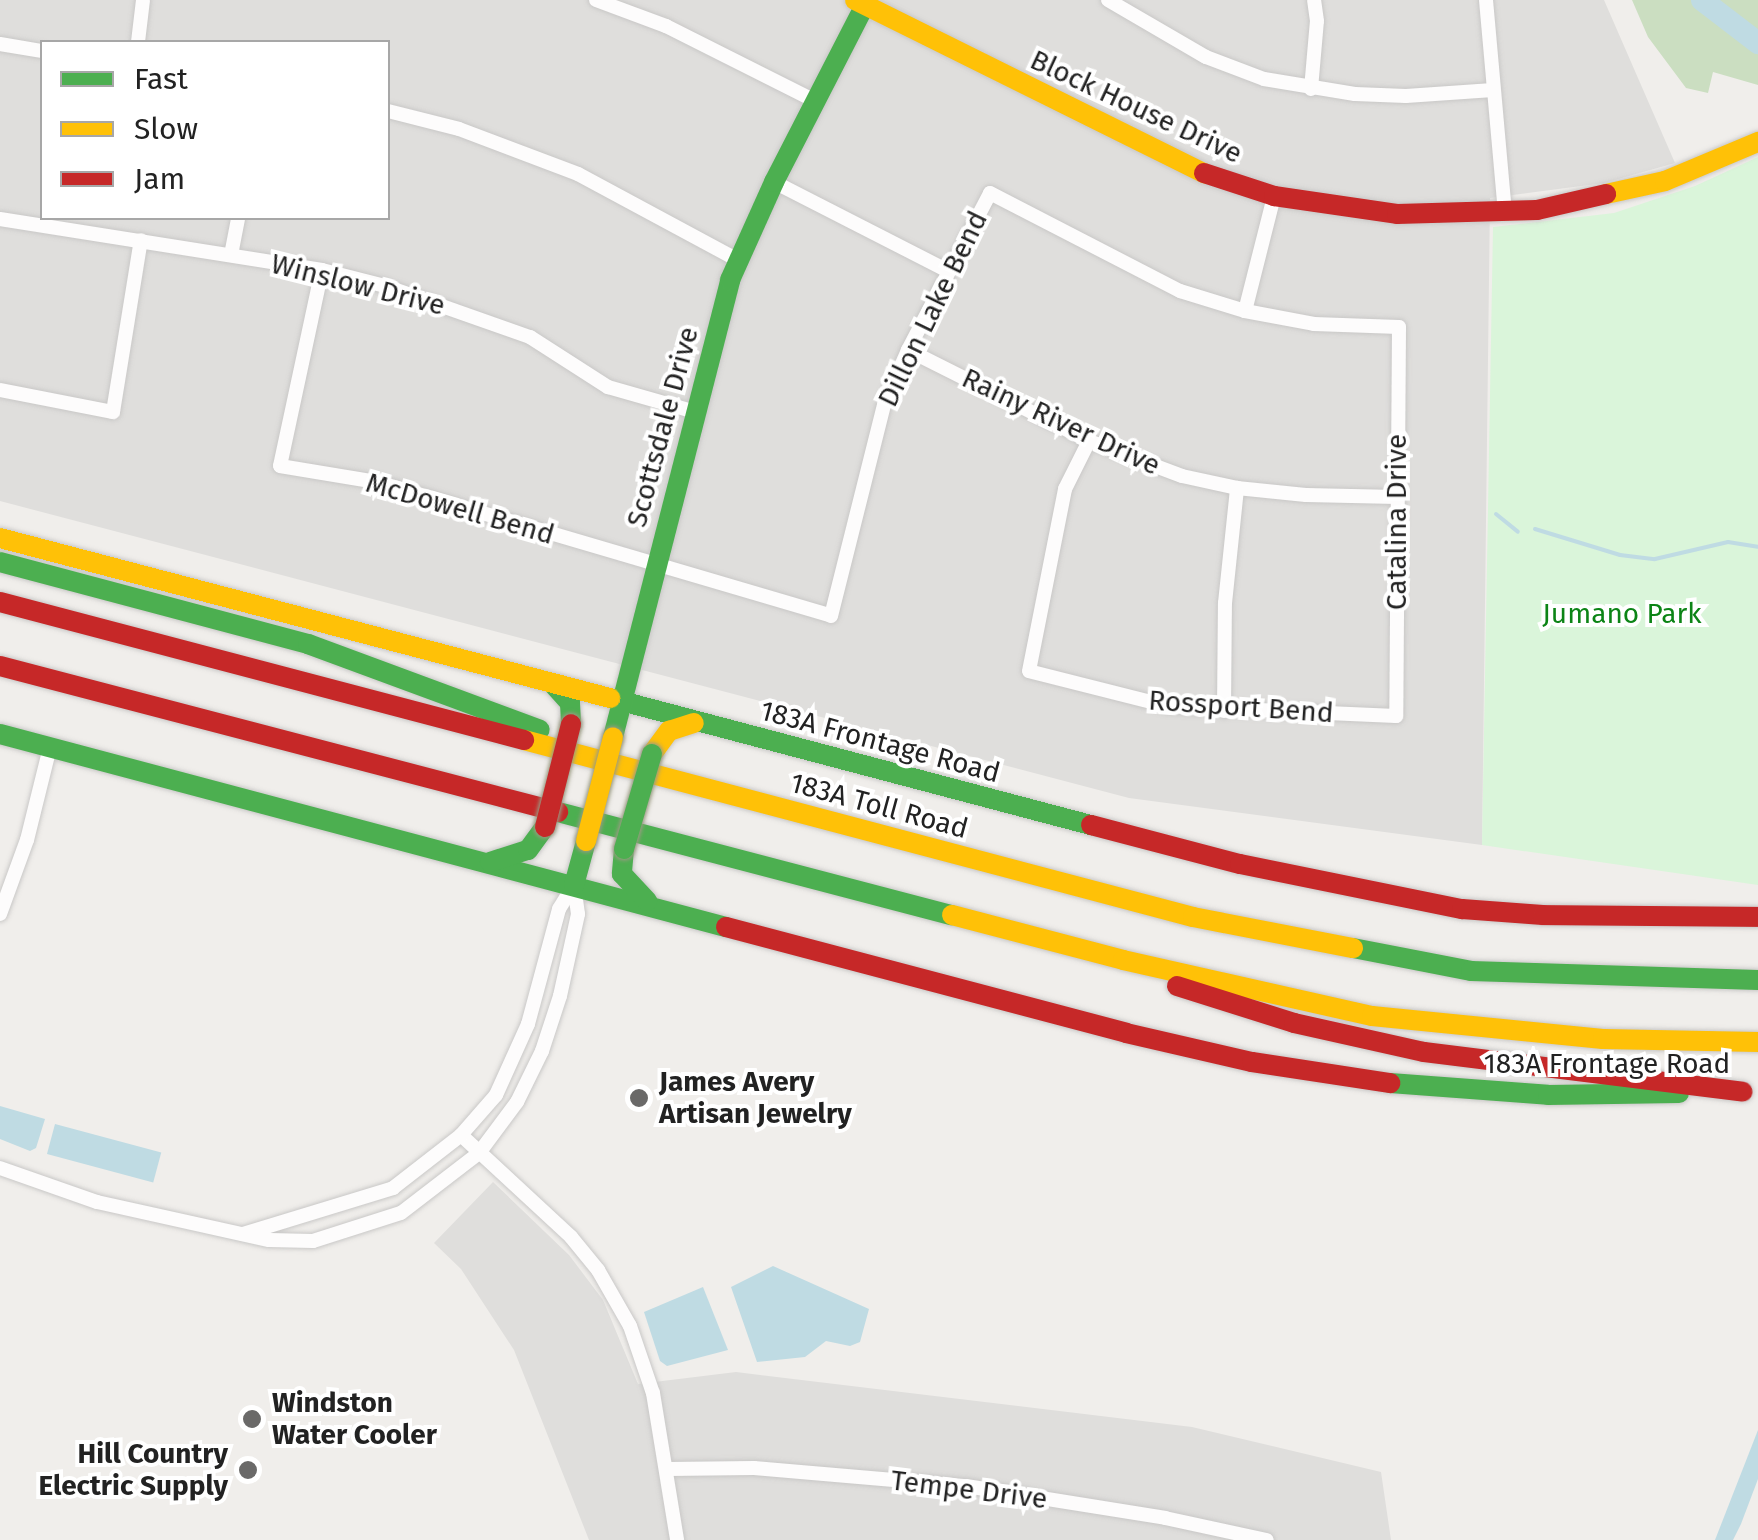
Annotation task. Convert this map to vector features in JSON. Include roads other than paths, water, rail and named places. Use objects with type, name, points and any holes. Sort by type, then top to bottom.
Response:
[{"type":"main road","name":"Scottsdale Drive","points":[[574,885],[738,260],[860,2]]},
{"type":"main road","name":"Block House Drive","points":[[860,2],[1125,138],[1196,170],[1274,196],[1398,214],[1505,213],[1628,192],[1758,142]]},
{"type":"main road","name":"183A Frontage Road","points":[[0,538],[696,722],[1360,891],[1462,910],[1758,917]]},
{"type":"main road","points":[[0,562],[308,644],[681,782]]},
{"type":"main road","name":"183A Toll Road","points":[[0,602],[1193,917],[1471,971],[1758,980]]},
{"type":"main road","points":[[0,666],[1123,960],[1372,1016],[1603,1039],[1758,1042]]},
{"type":"main road","points":[[0,682],[116,708],[210,721]]},
{"type":"main road","points":[[488,862],[528,850],[545,827],[571,724],[570,702],[550,682]]},
{"type":"main road","points":[[657,907],[626,883],[620,863],[652,754],[669,731],[696,722]]},
{"type":"main road","name":"183A Frontage Road","points":[[0,734],[1126,1033],[1252,1062],[1436,1090],[1750,1092]]},
{"type":"main road","points":[[1123,960],[1191,992],[1294,1023],[1509,1066],[1750,1092]]},
{"type":"street","points":[[138,40],[143,0]]},
{"type":"street","points":[[596,0],[666,26],[814,101]]},
{"type":"street","points":[[1108,0],[1206,57],[1264,78],[1311,88],[1406,96],[1494,90]]},
{"type":"street","points":[[1311,88],[1317,21],[1314,0]]},
{"type":"street","points":[[1486,0],[1505,213]]},
{"type":"street","points":[[0,44],[40,51]]},
{"type":"street","points":[[390,112],[459,130],[578,174],[738,260]]},
{"type":"street","points":[[774,182],[948,271]]},
{"type":"street","name":"Dillon Lake Bend","points":[[831,616],[884,405],[908,350],[990,193],[1180,291],[1245,311],[1314,324],[1399,327]]},
{"type":"street","points":[[1245,311],[1274,196]]},
{"type":"street","name":"Winslow Drive","points":[[0,219],[322,270],[479,316],[530,337],[608,387],[696,412]]},
{"type":"street","points":[[231,256],[238,220]]},
{"type":"street","points":[[0,390],[113,412],[141,240]]},
{"type":"street","name":"McDowell Bend","points":[[322,270],[280,466],[376,482],[655,568],[831,616]]},
{"type":"street","name":"Catalina Drive","points":[[1396,716],[1399,327]]},
{"type":"street","name":"Rainy River Drive","points":[[908,350],[1089,441],[1167,472],[1237,488],[1397,496]]},
{"type":"street","name":"Rossport Bend","points":[[1089,441],[1065,490],[1029,671],[1166,706],[1396,716]]},
{"type":"street","points":[[1224,711],[1225,603],[1237,488]]},
{"type":"street","points":[[0,914],[27,840],[50,747]]},
{"type":"street","name":"Scottsdale Drive","points":[[242,1234],[394,1188],[461,1135],[496,1095],[528,1024],[559,909],[574,885]]},
{"type":"street","name":"Scottsdale Drive","points":[[0,1168],[97,1202],[242,1234],[314,1241],[401,1213],[479,1152],[517,1102],[542,1051],[560,996],[578,914],[574,885]]},
{"type":"street","points":[[461,1135],[571,1237],[598,1270],[630,1326],[653,1393],[677,1540]]},
{"type":"street","name":"Tempe Drive","points":[[668,1469],[754,1468],[966,1486],[1165,1518],[1267,1540]]},
{"type":"water","points":[[0,1106],[45,1119],[36,1148],[30,1151],[0,1139]]},
{"type":"water","points":[[55,1124],[161,1152],[153,1182],[47,1154]]},
{"type":"water","points":[[773,1266],[869,1309],[860,1342],[850,1346],[826,1341],[805,1357],[757,1362],[731,1287]]},
{"type":"water","points":[[703,1287],[728,1350],[667,1366],[660,1361],[644,1312]]},
{"type":"water","points":[[1758,1430],[1758,1479],[1741,1524],[1733,1540],[1715,1540]]},
{"type":"waterway","points":[[1702,0],[1758,43]]},
{"type":"waterway","points":[[1496,514],[1518,532]]},
{"type":"waterway","points":[[1535,529],[1620,555],[1655,559],[1728,542],[1758,547]]},
{"type":"place","name":"James Avery Artisan Jewelry","points":[[639,1098]]},
{"type":"place","name":"Windston Water Cooler","points":[[252,1419]]},
{"type":"place","name":"Hill Country Electric Supply","points":[[248,1470]]},
{"type":"park label","name":"Jumano Park","points":[[1622,614]]}]
